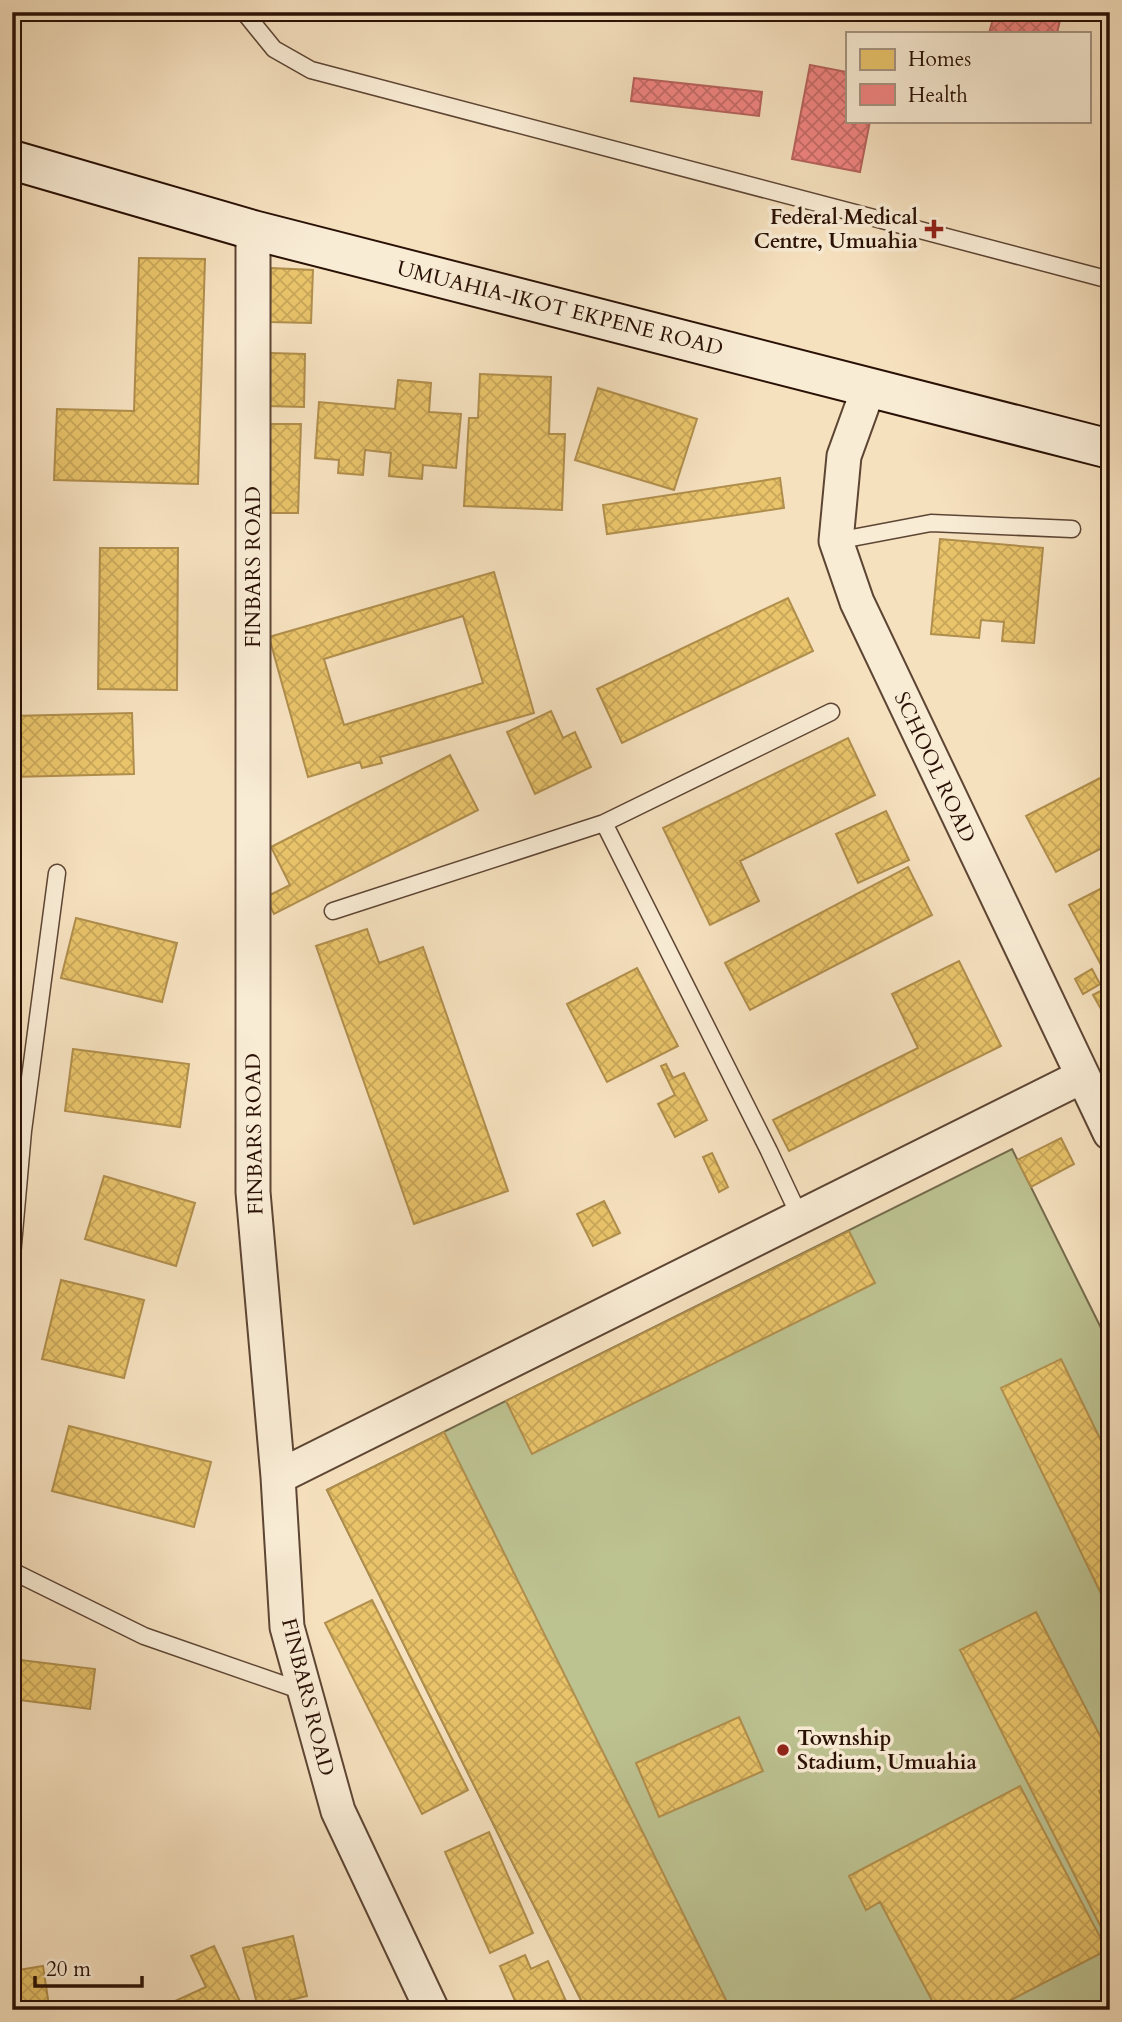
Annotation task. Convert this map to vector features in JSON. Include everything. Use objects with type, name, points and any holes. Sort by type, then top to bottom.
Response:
[{"type":"main road","name":"UMUAHIA-IKOT EKPENE ROAD","points":[[12,160],[253,230],[1110,449]]},
{"type":"street","name":"FINBARS ROAD","points":[[253,230],[253,1192],[278,1477],[287,1627],[338,1811],[432,2010]]},
{"type":"street","name":"SCHOOL ROAD","points":[[869,387],[844,456],[836,541],[857,603],[1110,1133]]},
{"type":"street","points":[[278,1477],[1081,1077]]},
{"type":"lane","points":[[244,12],[274,49],[311,70],[1110,280]]},
{"type":"lane","points":[[836,541],[931,523],[1072,529]]},
{"type":"lane","points":[[333,911],[604,823],[831,712]]},
{"type":"lane","points":[[604,823],[800,1217]]},
{"type":"lane","points":[[12,1256],[18,1131],[57,873]]},
{"type":"lane","points":[[12,1571],[144,1636],[304,1692]]},
{"type":"green space","name":"Township Stadium, Umuahia","points":[[1012,1149],[1110,1346],[1110,2010],[586,2010],[327,1490]]},
{"type":"building: Homes","points":[[139,258],[205,259],[198,484],[54,480],[57,409],[134,411]]},
{"type":"building: Homes","points":[[271,268],[313,270],[311,323],[270,322]]},
{"type":"building: Homes","points":[[270,353],[305,354],[304,407],[268,406]]},
{"type":"building: Homes","points":[[480,374],[551,377],[549,434],[565,434],[562,510],[464,506],[469,418],[478,418]]},
{"type":"building: Homes","points":[[398,380],[431,383],[429,412],[461,414],[456,468],[423,465],[422,479],[389,476],[391,453],[365,450],[363,475],[338,473],[339,460],[315,458],[319,402],[395,409]]},
{"type":"building: Homes","points":[[598,388],[697,419],[674,490],[575,460]]},
{"type":"building: Homes","points":[[267,424],[301,424],[298,513],[264,513]]},
{"type":"building: Homes","points":[[780,478],[784,508],[607,534],[603,505]]},
{"type":"building: Homes","points":[[940,539],[1043,548],[1034,643],[1002,641],[1004,622],[981,620],[979,638],[931,634]]},
{"type":"building: Homes","points":[[100,548],[178,548],[177,690],[98,689]]},
{"type":"building: Homes","points":[[494,572],[534,713],[380,757],[382,763],[362,768],[360,762],[308,777],[269,637]],"holes":[[[463,616],[483,683],[344,725],[324,659]]]},
{"type":"building: Homes","points":[[788,598],[813,651],[622,743],[597,689]]},
{"type":"building: Homes","points":[[551,711],[563,738],[575,732],[591,767],[535,794],[507,732]]},
{"type":"building: Homes","points":[[132,713],[134,774],[12,777],[12,716]]},
{"type":"building: Homes","points":[[848,738],[875,795],[740,861],[759,901],[710,925],[663,828]]},
{"type":"building: Homes","points":[[450,755],[478,810],[274,914],[266,897],[290,885],[271,847]]},
{"type":"building: Homes","points":[[1110,773],[1110,844],[1056,872],[1026,816]]},
{"type":"building: Homes","points":[[886,811],[909,860],[858,883],[836,834]]},
{"type":"building: Homes","points":[[908,867],[932,915],[750,1010],[725,963]]},
{"type":"building: Homes","points":[[1110,884],[1110,980],[1109,980],[1069,905]]},
{"type":"building: Homes","points":[[76,918],[177,943],[162,1002],[61,978]]},
{"type":"building: Homes","points":[[367,929],[379,963],[423,947],[508,1191],[414,1224],[316,946]]},
{"type":"building: Homes","points":[[959,961],[1001,1046],[789,1151],[773,1120],[918,1048],[892,994]]},
{"type":"building: Homes","points":[[637,968],[678,1046],[607,1082],[567,1004]]},
{"type":"building: Homes","points":[[1092,969],[1100,984],[1083,994],[1075,979]]},
{"type":"building: Homes","points":[[1110,986],[1110,1025],[1093,995]]},
{"type":"building: Homes","points":[[73,1049],[189,1064],[180,1127],[65,1111]]},
{"type":"building: Homes","points":[[666,1064],[673,1078],[684,1073],[707,1120],[675,1137],[658,1104],[675,1095],[661,1066]]},
{"type":"building: Homes","points":[[1061,1138],[1074,1164],[1031,1187],[1017,1160]]},
{"type":"building: Homes","points":[[712,1153],[728,1187],[719,1192],[703,1157]]},
{"type":"building: Homes","points":[[104,1176],[195,1203],[176,1266],[85,1239]]},
{"type":"building: Homes","points":[[604,1201],[620,1233],[593,1246],[577,1214]]},
{"type":"building: Homes","points":[[849,1231],[875,1283],[532,1454],[506,1401]]},
{"type":"building: Homes","points":[[61,1280],[144,1300],[124,1378],[42,1359]]},
{"type":"building: Homes","points":[[1061,1359],[1110,1459],[1110,1612],[1001,1388]]},
{"type":"building: Homes","points":[[69,1426],[211,1462],[194,1527],[52,1491]]},
{"type":"building: Homes","points":[[444,1432],[731,2010],[586,2010],[327,1490]]},
{"type":"building: Homes","points":[[372,1600],[468,1790],[422,1814],[325,1623]]},
{"type":"building: Homes","points":[[1036,1612],[1110,1755],[1110,1786],[1099,1791],[1110,1812],[1110,1927],[1103,1931],[960,1650]]},
{"type":"building: Homes","points":[[12,1659],[95,1669],[90,1709],[12,1699]]},
{"type":"building: Homes","points":[[739,1717],[763,1771],[659,1817],[636,1763]]},
{"type":"building: Homes","points":[[1020,1786],[1107,1950],[992,2010],[937,2010],[880,1902],[866,1910],[849,1876]]},
{"type":"building: Homes","points":[[489,1832],[533,1933],[490,1953],[445,1852]]},
{"type":"building: Homes","points":[[293,1936],[307,1996],[258,2008],[243,1948]]},
{"type":"building: Homes","points":[[214,1946],[244,2010],[179,2010],[175,2001],[206,1987],[191,1956]]},
{"type":"building: Homes","points":[[525,1955],[531,1969],[548,1961],[570,2010],[519,2010],[500,1966]]},
{"type":"building: Homes","points":[[43,1966],[49,2006],[12,2010],[12,1971]]},
{"type":"building: Health","points":[[995,12],[1062,12],[1057,32],[989,32]]},
{"type":"building: Health","points":[[810,65],[846,72],[846,122],[870,122],[860,172],[792,159]]},
{"type":"building: Health","points":[[634,78],[762,92],[759,116],[631,101]]},
{"type":"place","name":"Federal Medical Centre, Umuahia","points":[[934,229]]},
{"type":"place","name":"Township Stadium, Umuahia","points":[[783,1750]]}]
